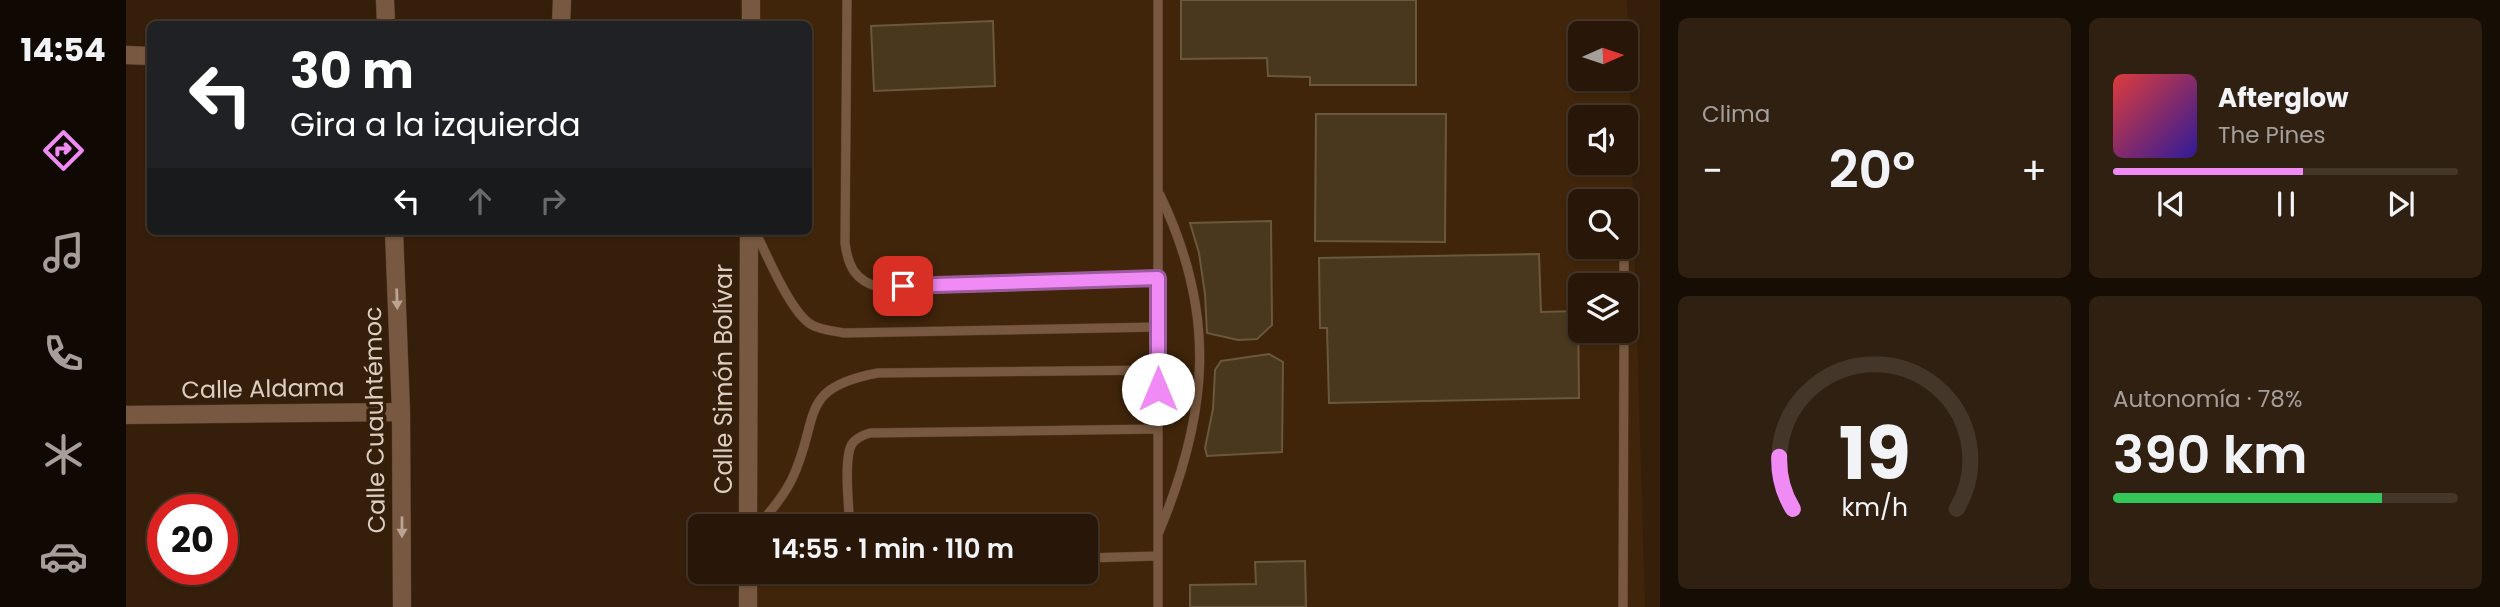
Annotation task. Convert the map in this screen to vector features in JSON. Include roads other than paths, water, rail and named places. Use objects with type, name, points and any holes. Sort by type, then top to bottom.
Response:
[{"type":"street","points":[[386,0],[386,21]]},
{"type":"street","points":[[561,21],[562,0]]},
{"type":"street","points":[[751,0],[751,21]]},
{"type":"street","points":[[126,55],[147,56]]},
{"type":"street","name":"Calle Cuauhtémoc","points":[[394,235],[401,412],[402,607]]},
{"type":"street","name":"Calle Simón Bolívar","points":[[748,514],[749,235]]},
{"type":"street","name":"Calle Aldama","points":[[126,415],[401,412]]},
{"type":"street","points":[[748,584],[748,607]]},
{"type":"lane","points":[[847,0],[845,243],[847,261],[867,284],[879,287],[1158,278]]},
{"type":"lane","points":[[1158,0],[1158,607]]},
{"type":"lane","points":[[1158,190],[1186,257],[1199,327],[1197,407],[1190,447],[1158,536]]},
{"type":"lane","points":[[757,235],[799,314],[811,325],[826,330],[844,333],[1158,327]]},
{"type":"lane","points":[[1623,343],[1623,607]]},
{"type":"lane","points":[[768,514],[791,480],[818,401],[830,388],[850,378],[878,373],[1158,370]]},
{"type":"lane","points":[[850,514],[848,460],[853,441],[862,435],[1158,429]]},
{"type":"lane","points":[[1098,558],[1158,556]]}]
